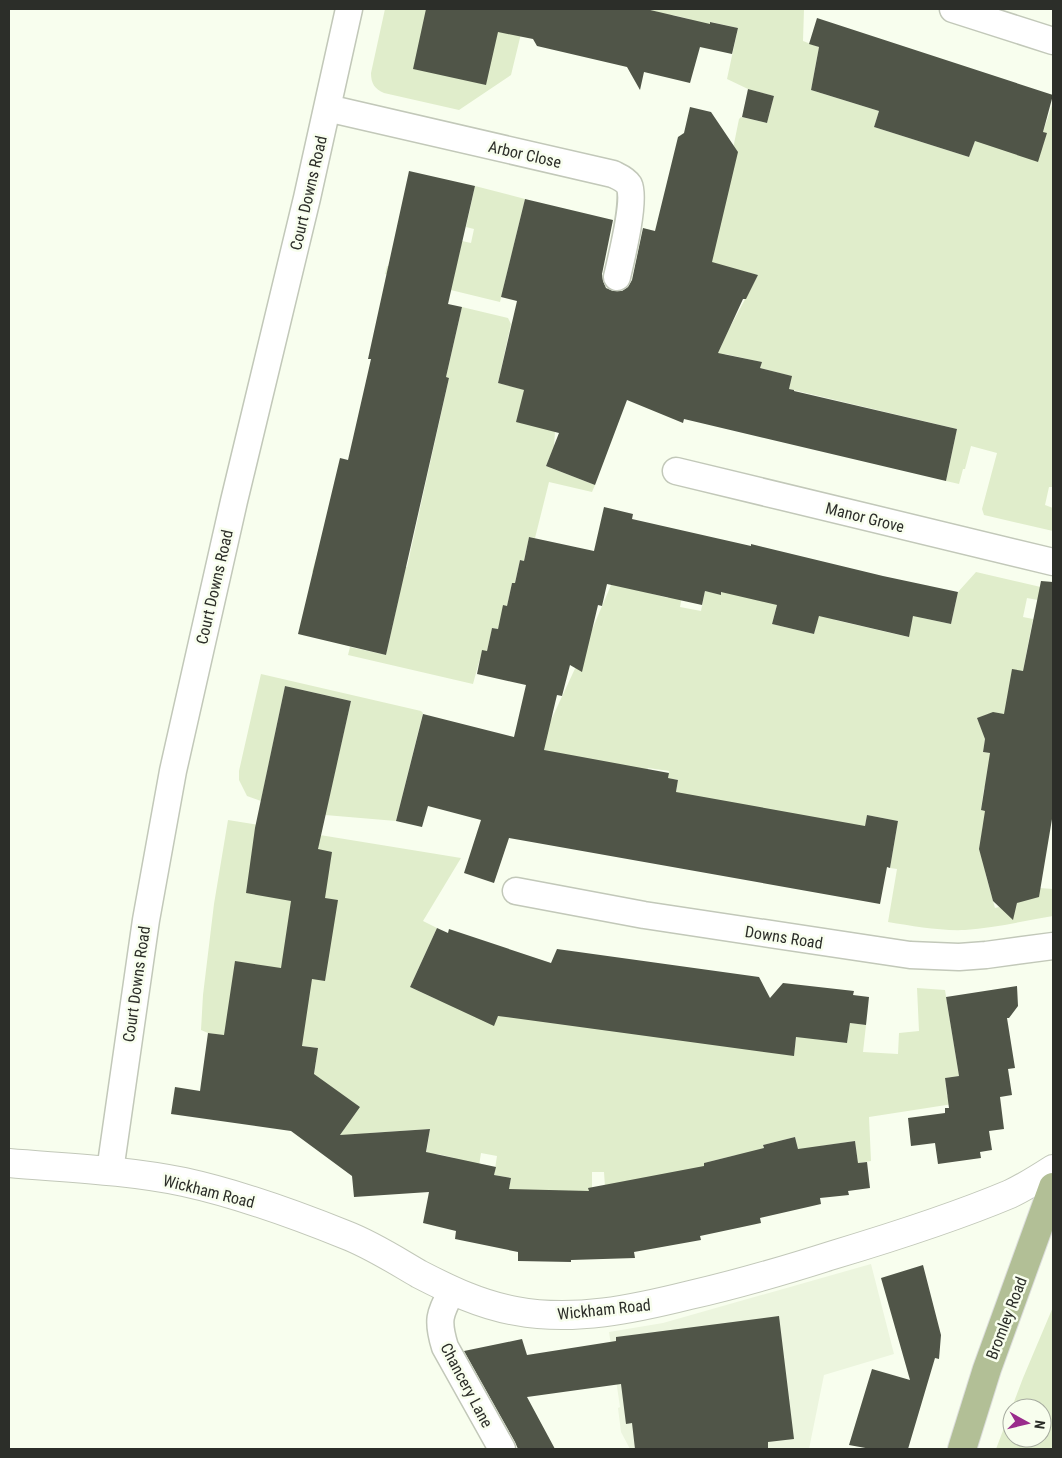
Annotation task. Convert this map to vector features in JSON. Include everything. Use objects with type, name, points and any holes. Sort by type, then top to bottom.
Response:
[{"type":"main road","name":"Wickham Road","points":[[9,1163],[110,1171],[194,1185],[278,1210],[362,1241],[452,1291],[488,1305],[541,1315],[596,1313],[650,1304],[722,1288],[797,1267],[913,1230],[1012,1193],[1053,1170]]},
{"type":"main road","name":"Bromley Road","points":[[962,1449],[987,1369],[1053,1187]]},
{"type":"street","name":"Court Downs Road","points":[[110,1171],[146,920],[173,771],[200,644],[307,198],[349,9]]},
{"type":"street","points":[[953,9],[1053,41]]},
{"type":"street","name":"Arbor Close","points":[[327,108],[613,174],[625,181],[630,187],[631,201],[617,278]]},
{"type":"street","name":"Manor Grove","points":[[676,471],[1053,562]]},
{"type":"street","name":"Downs Road","points":[[516,891],[644,915],[910,955],[959,957],[1053,946]]},
{"type":"street","name":"Chancery Lane","points":[[452,1291],[442,1309],[440,1322],[444,1347],[502,1449]]},
{"type":"shaded area","points":[[385,9],[527,9],[511,75],[459,110],[384,93],[376,88],[371,73]]},
{"type":"shaded area","points":[[646,9],[804,9],[803,41],[819,47],[811,90],[879,111],[874,127],[969,157],[975,141],[1043,132],[1053,102],[1053,487],[1049,487],[1045,505],[1053,508],[1053,531],[984,515],[982,509],[997,453],[971,446],[959,484],[946,481],[957,429],[789,389],[791,376],[760,368],[761,362],[725,354],[699,394],[728,331],[758,275],[710,263],[739,119],[741,117],[767,123],[774,96],[748,89],[727,79],[738,28],[711,22],[708,31],[689,19],[673,15],[666,19],[658,12]]},
{"type":"shaded area","points":[[475,186],[525,199],[500,302],[385,274],[387,266],[453,280],[462,241],[471,243],[474,229],[466,227]]},
{"type":"shaded area","points":[[462,307],[508,318],[511,324],[498,383],[525,390],[555,432],[554,447],[546,466],[595,485],[592,492],[549,482],[535,538],[529,537],[524,561],[520,560],[507,606],[498,629],[492,628],[487,651],[482,651],[473,684],[348,655],[350,647],[386,655],[400,592],[312,572],[320,545],[407,567],[449,378],[446,377]]},
{"type":"shaded area","points":[[626,550],[652,579],[649,593],[668,598],[671,583],[684,586],[680,607],[701,611],[705,591],[721,594],[727,564],[777,605],[772,624],[814,634],[823,599],[835,620],[908,637],[920,585],[930,586],[923,618],[951,624],[958,592],[976,572],[1045,588],[1043,601],[1027,598],[1023,617],[1033,619],[1023,671],[1039,719],[988,714],[982,717],[980,722],[981,728],[986,733],[983,752],[1021,758],[984,788],[981,810],[1017,815],[983,824],[982,856],[995,908],[999,907],[1003,910],[1016,908],[1017,903],[1040,888],[1053,889],[1053,916],[965,930],[916,927],[888,922],[897,869],[890,868],[898,821],[867,815],[865,827],[676,793],[678,780],[668,778],[669,771],[648,768],[644,787],[518,764],[541,740],[579,660]]},
{"type":"shaded area","points":[[261,674],[423,713],[396,821],[325,815],[351,701],[285,686],[261,801],[247,796],[239,780],[239,771]]},
{"type":"shaded area","points":[[228,820],[461,858],[423,921],[437,928],[410,987],[438,1000],[794,1055],[798,1020],[815,1039],[847,1043],[850,1023],[866,1025],[863,1052],[898,1054],[899,1033],[919,1031],[917,988],[945,990],[959,1076],[945,1078],[947,1096],[972,1101],[869,1117],[871,1161],[858,1163],[855,1141],[821,1146],[802,1165],[795,1137],[763,1145],[769,1173],[736,1155],[704,1163],[710,1191],[605,1187],[604,1172],[592,1172],[592,1188],[589,1188],[590,1217],[505,1207],[511,1178],[494,1175],[497,1156],[481,1153],[478,1172],[448,1186],[454,1158],[438,1154],[426,1155],[430,1129],[370,1133],[337,1139],[360,1107],[314,1075],[318,1048],[208,1033],[201,1030],[203,995],[214,904]]},
{"type":"shaded area","points":[[871,1264],[894,1354],[824,1375],[809,1449],[630,1449],[621,1432],[618,1408],[620,1407],[609,1332],[663,1323]]},
{"type":"shaded area","points":[[1053,1307],[1053,1449],[996,1449],[1002,1433],[1002,1448],[1052,1448],[1052,1398],[1015,1398]]},
{"type":"building","points":[[426,9],[646,9],[710,24],[710,22],[738,28],[732,54],[700,47],[690,83],[644,72],[640,90],[627,67],[537,46],[533,39],[498,32],[486,85],[413,69]]},
{"type":"building","points":[[817,18],[1053,95],[1043,132],[1047,133],[1038,162],[975,141],[969,157],[874,127],[879,111],[811,90],[819,47],[809,44]]},
{"type":"building","points":[[748,89],[774,96],[767,123],[742,117]]},
{"type":"building","points":[[690,107],[711,112],[738,152],[712,262],[758,275],[746,299],[743,299],[718,353],[762,362],[760,368],[792,376],[789,389],[794,391],[957,429],[946,481],[684,419],[683,423],[627,400],[595,485],[546,466],[559,433],[516,422],[524,390],[498,383],[517,301],[501,297],[525,199],[613,220],[602,274],[606,288],[613,291],[622,291],[628,287],[632,280],[643,228],[655,231],[678,137],[684,133]]},
{"type":"building","points":[[409,171],[475,186],[448,304],[462,307],[446,377],[449,378],[386,655],[298,634],[340,458],[348,460],[371,359],[368,359]]},
{"type":"building","points":[[604,507],[633,514],[632,519],[751,546],[751,544],[958,592],[951,624],[913,616],[909,637],[819,616],[814,634],[772,624],[777,605],[721,592],[721,595],[705,591],[702,605],[607,584],[602,606],[598,605],[582,672],[570,665],[562,696],[557,695],[544,750],[669,773],[668,778],[678,780],[676,792],[865,826],[867,815],[898,821],[890,868],[887,867],[880,904],[509,838],[494,883],[464,873],[481,820],[428,806],[422,827],[396,821],[423,714],[514,737],[526,685],[477,674],[482,650],[487,651],[492,628],[498,629],[503,605],[507,606],[520,560],[524,561],[529,537],[594,551]]},
{"type":"building","points":[[1041,581],[1053,582],[1053,813],[1039,897],[1017,903],[1013,920],[993,901],[979,849],[985,811],[981,810],[990,753],[983,752],[985,739],[977,718],[993,712],[1004,714],[1012,669],[1023,671]]},
{"type":"building","points":[[285,686],[351,701],[318,849],[332,852],[325,898],[338,900],[325,981],[312,979],[302,1046],[318,1048],[314,1074],[360,1107],[340,1135],[430,1129],[426,1152],[496,1167],[494,1175],[511,1178],[509,1189],[589,1191],[588,1188],[704,1166],[704,1163],[764,1148],[763,1145],[795,1137],[798,1149],[855,1141],[858,1163],[867,1162],[870,1188],[848,1191],[849,1195],[820,1198],[821,1204],[760,1218],[761,1223],[700,1236],[701,1240],[634,1252],[635,1258],[571,1260],[571,1262],[518,1261],[518,1252],[455,1239],[456,1231],[423,1223],[429,1192],[354,1197],[352,1176],[291,1131],[171,1114],[175,1087],[200,1091],[208,1033],[224,1035],[235,961],[281,968],[291,901],[246,893],[255,828]]},
{"type":"building","points":[[437,928],[448,933],[449,929],[551,963],[557,949],[759,977],[770,998],[783,983],[854,991],[853,995],[869,997],[866,1025],[850,1023],[847,1043],[796,1037],[794,1056],[498,1016],[494,1026],[410,987]]},
{"type":"building","points":[[1017,986],[1018,1006],[1007,1018],[1015,1068],[1008,1069],[1012,1095],[1000,1097],[1004,1129],[989,1131],[992,1150],[980,1152],[981,1158],[938,1164],[935,1143],[911,1146],[908,1118],[945,1113],[945,1108],[949,1108],[945,1078],[959,1076],[946,997]]},
{"type":"building","points":[[923,1265],[941,1335],[939,1359],[935,1358],[908,1449],[871,1449],[849,1445],[872,1369],[910,1380],[881,1278]]},
{"type":"building","points":[[779,1316],[794,1439],[768,1442],[768,1449],[635,1449],[632,1423],[626,1424],[621,1384],[527,1397],[555,1449],[518,1449],[464,1351],[522,1339],[527,1355],[616,1341],[616,1337]]}]
